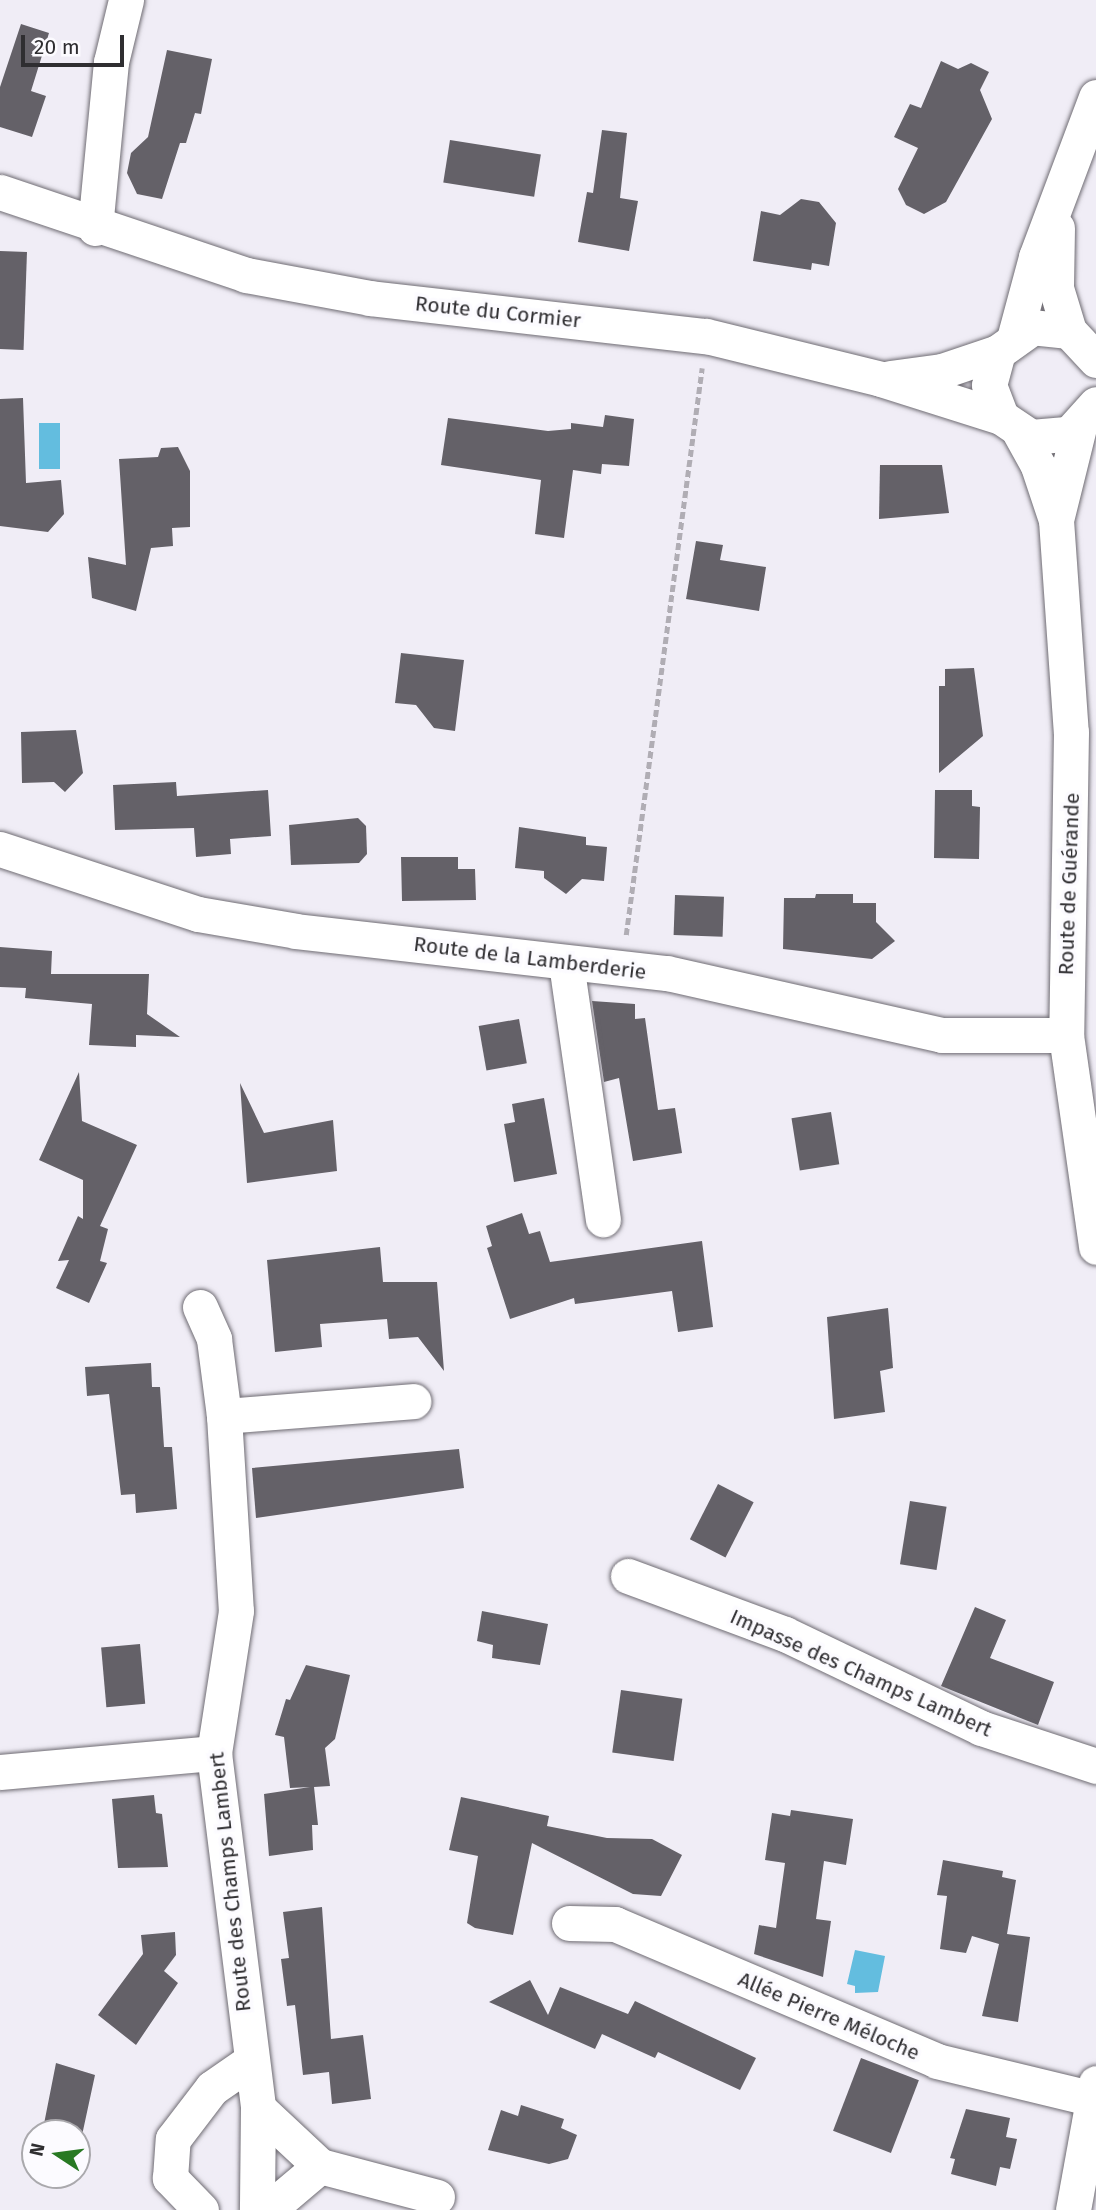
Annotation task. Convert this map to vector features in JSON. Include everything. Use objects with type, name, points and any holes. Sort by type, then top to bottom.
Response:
[{"type":"street","points":[[95,228],[111,62],[126,0]]},
{"type":"street","name":"Route de Guérande","points":[[1056,520],[989,385],[1007,343],[1057,198],[1096,97]]},
{"type":"street","name":"Route du Cormier","points":[[0,192],[95,228],[246,275],[370,298],[706,336],[881,379],[1010,425],[1056,438],[1088,416]]},
{"type":"street","points":[[1057,198],[1056,288],[1085,342]]},
{"type":"street","points":[[881,379],[942,371],[1007,343],[1033,327],[1085,342]]},
{"type":"street","name":"Route de Guérande","points":[[1088,416],[1056,520],[1071,732],[1066,1035],[1096,1247]]},
{"type":"street","name":"Route de la Lamberderie","points":[[0,849],[198,914],[296,931],[566,963],[622,967],[942,1035],[1066,1035]]},
{"type":"street","points":[[566,963],[603,1219]]},
{"type":"street","name":"Route des Champs Lambert","points":[[200,1307],[214,1339],[224,1416],[236,1611],[214,1753],[258,2108],[257,2210]]},
{"type":"street","points":[[224,1416],[413,1401]]},
{"type":"street","name":"Impasse des Champs Lambert","points":[[628,1576],[785,1634],[981,1728],[1096,1766]]},
{"type":"street","points":[[0,1772],[214,1753]]},
{"type":"street","name":"Allée Pierre Méloche","points":[[569,1923],[615,1924],[937,2061],[1095,2091]]},
{"type":"street","points":[[201,2210],[170,2178],[173,2138],[212,2088],[251,2061]]},
{"type":"street","points":[[1073,2210],[1095,2091]]},
{"type":"street","points":[[258,2108],[320,2166],[437,2197]]},
{"type":"street","points":[[268,2210],[320,2166]]},
{"type":"path","points":[[622,967],[706,336]]},
{"type":"water","points":[[39,423],[60,423],[60,469],[39,469]]},
{"type":"water","points":[[855,1950],[885,1956],[878,1992],[855,1993],[855,1986],[847,1984]]},
{"type":"building","points":[[21,24],[49,33],[31,91],[46,96],[32,137],[0,127],[0,87]]},
{"type":"building","points":[[167,50],[212,59],[201,114],[195,113],[186,143],[180,143],[162,199],[137,194],[127,173],[131,153],[148,137]]},
{"type":"building","points":[[941,61],[958,69],[971,63],[989,72],[980,90],[992,119],[946,202],[924,214],[906,205],[898,189],[918,148],[894,137],[910,104],[921,108]]},
{"type":"building","points":[[602,130],[627,133],[620,198],[638,201],[629,251],[578,242],[587,192],[593,193]]},
{"type":"building","points":[[450,140],[541,154],[534,197],[443,182]]},
{"type":"building","points":[[801,199],[819,202],[836,223],[829,266],[812,263],[811,270],[753,261],[761,211],[780,215]]},
{"type":"building","points":[[0,251],[27,252],[24,350],[0,349]]},
{"type":"building","points":[[23,398],[26,483],[61,480],[64,514],[48,532],[0,526],[0,399]]},
{"type":"building","points":[[605,415],[634,419],[629,466],[602,464],[601,474],[573,470],[564,538],[535,534],[541,480],[441,465],[448,418],[548,431],[571,429],[571,423],[603,427]]},
{"type":"building","points":[[178,447],[190,471],[190,527],[172,528],[173,546],[151,548],[136,611],[92,598],[88,557],[126,565],[119,459],[158,457],[161,448]]},
{"type":"building","points":[[880,465],[942,465],[949,513],[879,519]]},
{"type":"building","points":[[696,541],[723,545],[720,560],[766,567],[759,611],[686,599]]},
{"type":"building","points":[[401,653],[464,660],[455,731],[434,728],[416,705],[395,703]]},
{"type":"building","points":[[974,668],[983,736],[939,773],[939,686],[945,686],[945,669]]},
{"type":"building","points":[[76,730],[83,773],[65,792],[54,782],[22,783],[21,732]]},
{"type":"building","points":[[176,782],[177,796],[268,790],[271,836],[230,839],[231,854],[196,857],[194,828],[115,830],[113,785]]},
{"type":"building","points":[[935,790],[972,790],[972,806],[980,807],[979,859],[934,858]]},
{"type":"building","points":[[358,818],[366,826],[367,854],[359,863],[291,865],[289,825]]},
{"type":"building","points":[[519,827],[586,837],[586,845],[607,847],[604,881],[582,879],[566,894],[544,878],[544,871],[515,868]]},
{"type":"building","points":[[401,857],[458,857],[458,869],[475,869],[476,900],[402,901]]},
{"type":"building","points":[[816,894],[853,894],[853,903],[876,903],[876,922],[895,941],[872,959],[783,949],[784,898],[815,898]]},
{"type":"building","points":[[675,895],[724,897],[723,937],[674,935]]},
{"type":"building","points":[[0,947],[52,951],[51,974],[149,974],[147,1014],[180,1037],[136,1035],[136,1047],[89,1045],[92,1004],[25,998],[26,988],[0,987]]},
{"type":"building","points":[[592,1001],[635,1004],[635,1019],[645,1018],[658,1110],[675,1108],[682,1153],[633,1161],[619,1078],[604,1082]]},
{"type":"building","points":[[519,1019],[527,1063],[486,1070],[479,1026]]},
{"type":"building","points":[[79,1072],[82,1121],[137,1145],[100,1226],[108,1229],[100,1261],[107,1263],[89,1303],[56,1288],[69,1260],[58,1261],[78,1216],[83,1219],[83,1180],[39,1160]]},
{"type":"building","points":[[240,1083],[264,1133],[333,1120],[337,1171],[247,1183]]},
{"type":"building","points":[[544,1098],[557,1174],[514,1182],[504,1124],[515,1122],[512,1104]]},
{"type":"building","points":[[831,1112],[839,1164],[800,1171],[791,1118]]},
{"type":"building","points":[[522,1213],[529,1234],[540,1231],[550,1262],[702,1241],[713,1327],[678,1332],[672,1291],[575,1304],[574,1298],[510,1319],[487,1248],[492,1246],[486,1226]]},
{"type":"building","points":[[380,1247],[383,1282],[437,1282],[444,1371],[418,1337],[389,1339],[387,1319],[320,1324],[322,1347],[275,1352],[267,1260]]},
{"type":"building","points":[[888,1308],[893,1368],[880,1371],[885,1412],[834,1419],[827,1317]]},
{"type":"building","points":[[151,1363],[152,1387],[160,1387],[164,1447],[172,1447],[177,1509],[136,1513],[135,1494],[121,1495],[109,1394],[87,1396],[85,1367]]},
{"type":"building","points":[[459,1449],[464,1488],[256,1518],[252,1468]]},
{"type":"building","points":[[718,1484],[754,1502],[725,1557],[690,1539]]},
{"type":"building","points":[[910,1501],[947,1507],[937,1570],[900,1564]]},
{"type":"building","points":[[975,1607],[1006,1620],[990,1658],[1054,1682],[1038,1725],[941,1686]]},
{"type":"building","points":[[482,1611],[548,1624],[540,1665],[492,1658],[493,1645],[477,1641]]},
{"type":"building","points":[[140,1644],[145,1704],[106,1707],[101,1647]]},
{"type":"building","points":[[306,1665],[350,1675],[335,1739],[325,1748],[330,1786],[314,1787],[318,1825],[312,1825],[313,1850],[269,1856],[264,1794],[310,1787],[290,1788],[284,1737],[275,1735],[286,1699],[290,1700]]},
{"type":"building","points":[[621,1690],[682,1699],[674,1761],[612,1752]]},
{"type":"building","points":[[154,1795],[156,1813],[162,1814],[168,1867],[118,1868],[112,1799]]},
{"type":"building","points":[[461,1797],[549,1816],[547,1826],[607,1838],[652,1839],[682,1855],[661,1896],[633,1894],[532,1843],[513,1935],[475,1928],[467,1923],[478,1856],[449,1850]]},
{"type":"building","points":[[791,1810],[853,1819],[846,1865],[824,1861],[816,1919],[831,1921],[823,1977],[754,1954],[759,1925],[776,1928],[785,1863],[765,1860],[772,1813],[790,1816]]},
{"type":"building","points":[[943,1860],[1003,1871],[1002,1877],[1016,1880],[1007,1934],[1030,1937],[1018,2022],[982,2016],[999,1944],[972,1936],[966,1953],[940,1949],[947,1896],[937,1895]]},
{"type":"building","points":[[322,1907],[331,2039],[363,2035],[371,2099],[332,2104],[329,2072],[303,2075],[295,2005],[287,2006],[281,1959],[289,1958],[283,1912]]},
{"type":"building","points":[[175,1932],[176,1955],[164,1971],[178,1983],[136,2045],[98,2015],[143,1954],[141,1935]]},
{"type":"building","points":[[530,1980],[548,2015],[560,1987],[628,2014],[635,2001],[756,2058],[740,2090],[658,2052],[655,2058],[602,2034],[595,2049],[489,2002]]},
{"type":"building","points":[[861,2058],[919,2080],[891,2153],[833,2131]]},
{"type":"building","points":[[56,2063],[95,2075],[86,2119],[45,2119]]},
{"type":"building","points":[[521,2105],[564,2119],[561,2128],[577,2135],[568,2159],[549,2164],[488,2150],[501,2110],[518,2116]]},
{"type":"building","points":[[966,2109],[1010,2118],[1006,2137],[1017,2139],[1010,2169],[1000,2167],[996,2186],[951,2174],[955,2159],[950,2158]]}]
